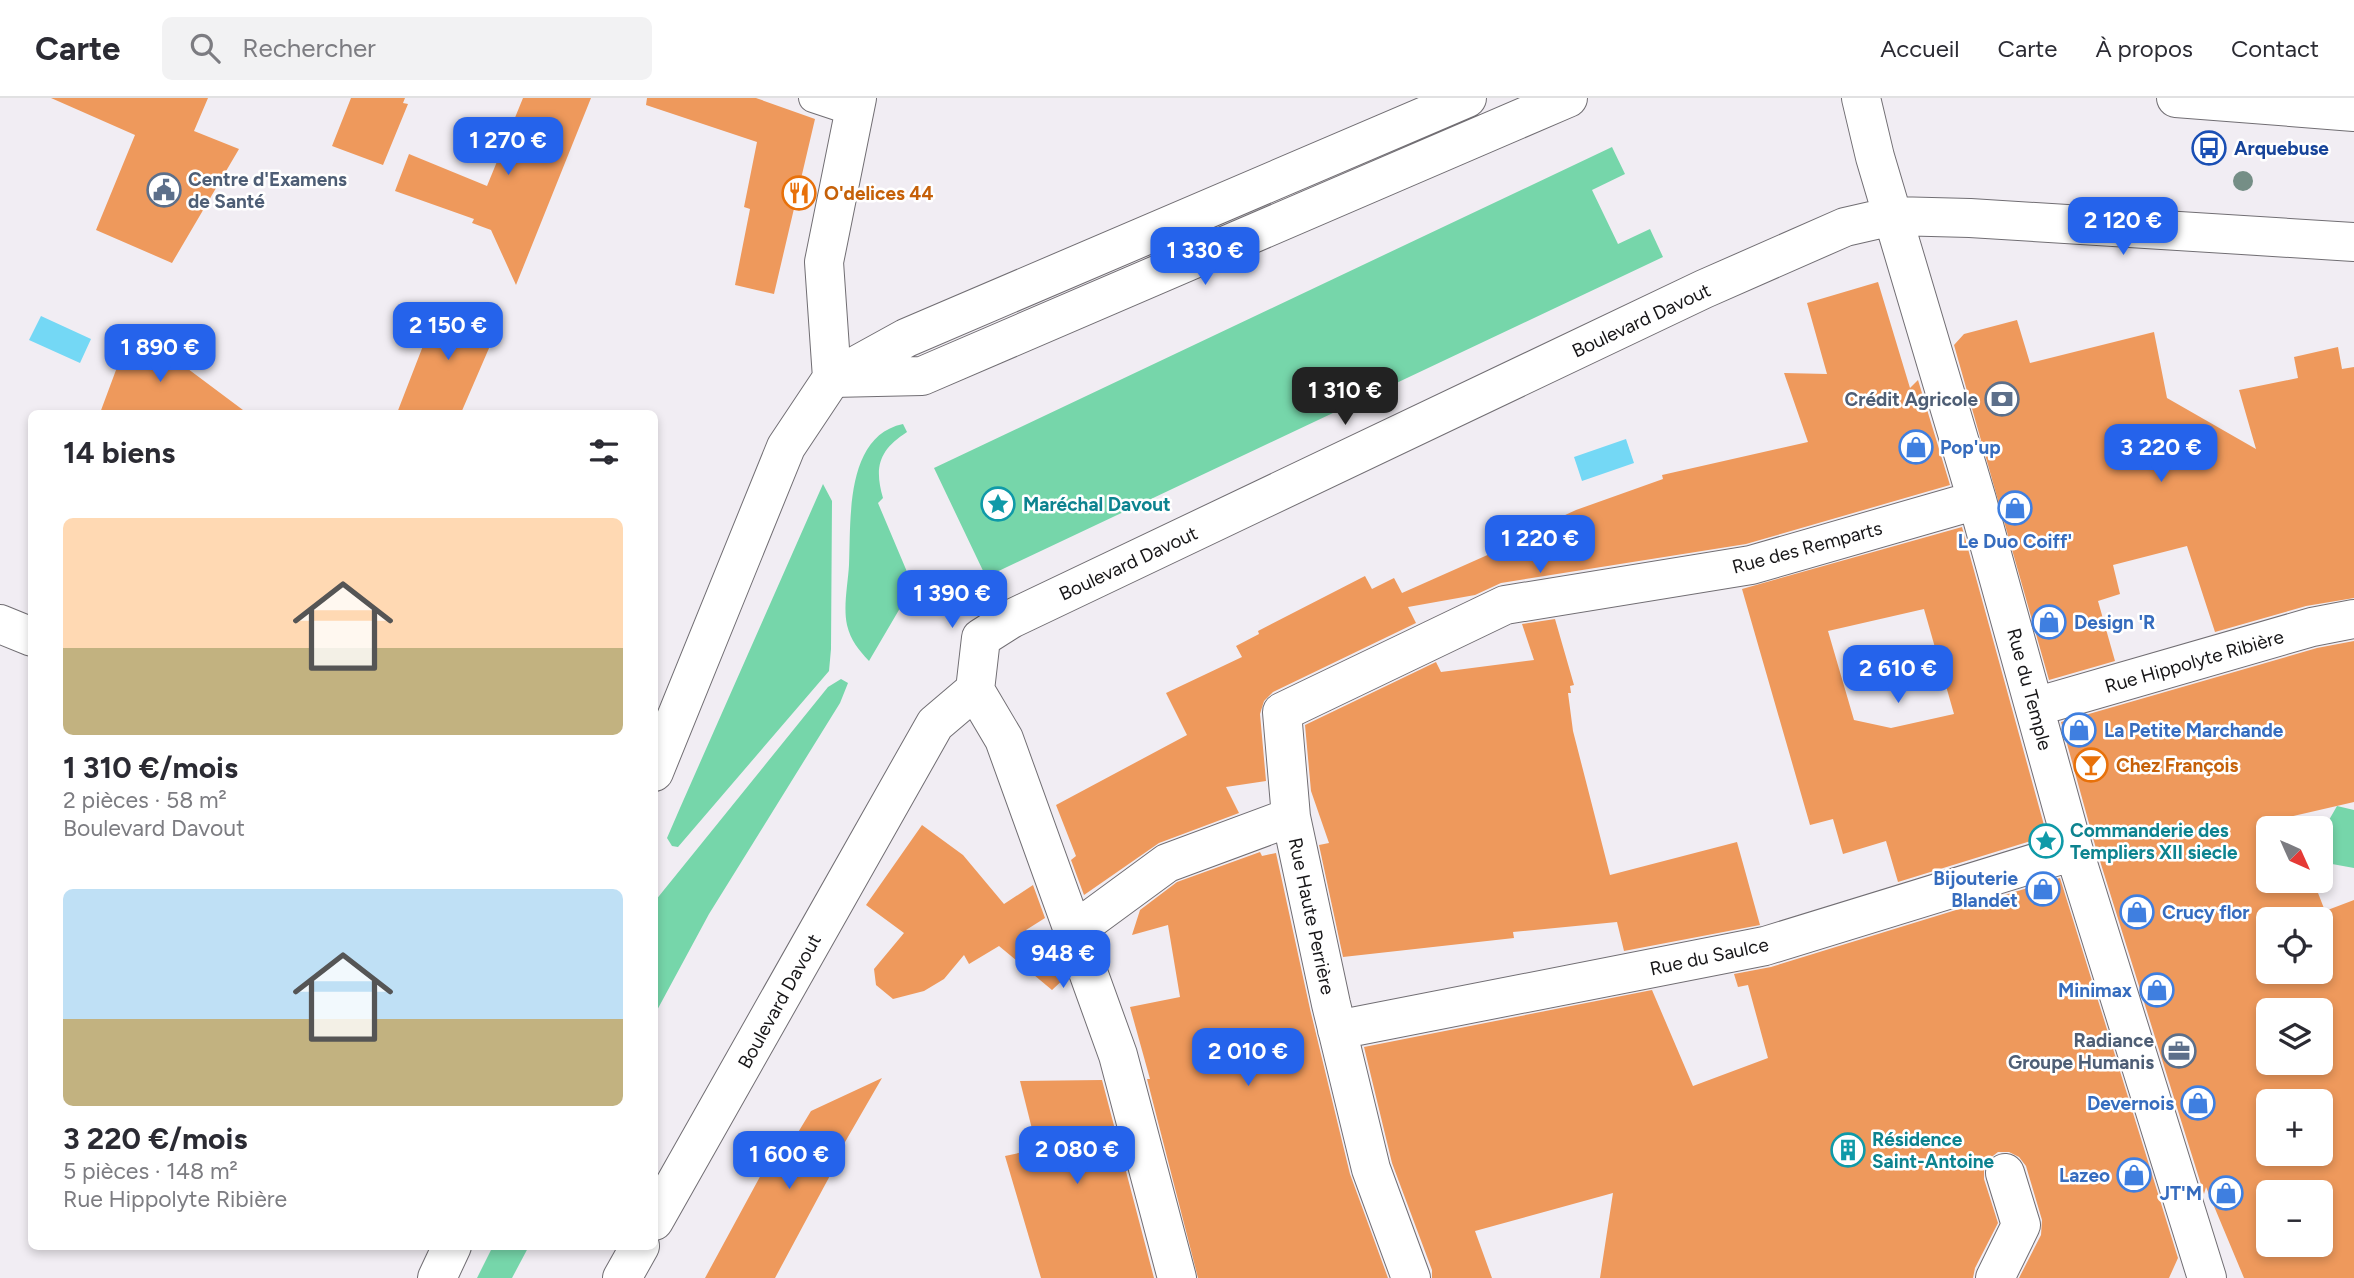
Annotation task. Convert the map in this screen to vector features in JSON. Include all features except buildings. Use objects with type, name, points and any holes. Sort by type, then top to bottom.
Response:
[{"type":"street","points":[[658,762],[786,447],[832,378],[906,338],[1466,98]]},
{"type":"street","points":[[832,378],[922,376],[1568,98]]},
{"type":"street","name":"Rue du Temple","points":[[1861,98],[1977,500],[2074,851],[2207,1278]]},
{"type":"street","points":[[2176,98],[2354,112]]},
{"type":"street","points":[[832,378],[824,262],[856,105]]},
{"type":"street","name":"Boulevard Davout","points":[[658,1214],[935,724],[975,690],[981,638],[1011,618],[1704,289],[1845,227],[1893,216],[1970,218],[2354,242]]},
{"type":"street","name":"Rue des Remparts","points":[[1282,712],[1505,605],[1751,565],[1977,500]]},
{"type":"street","name":"Rue Hippolyte Ribière","points":[[2035,707],[2312,627],[2354,620]]},
{"type":"street","points":[[0,624],[28,635]]},
{"type":"street","points":[[975,690],[1004,739],[1118,1055],[1177,1278]]},
{"type":"street","name":"Rue Haute Perrière","points":[[1282,712],[1292,817],[1337,1030],[1371,1169],[1411,1278]]},
{"type":"street","points":[[1073,932],[1167,863],[1292,817]]},
{"type":"street","name":"Rue du Saulce","points":[[1337,1030],[1765,946],[2074,851]]},
{"type":"street","points":[[1994,1278],[2021,1225],[2005,1173]]},
{"type":"street","points":[[437,1278],[450,1250]]},
{"type":"street","points":[[622,1278],[638,1250]]},
{"type":"lane","points":[[813,98],[856,105]]},
{"type":"green space","points":[[1612,147],[1625,174],[1592,190],[1618,244],[1650,229],[1663,257],[986,577],[934,468]]},
{"type":"green space","points":[[903,424],[907,432],[890,446],[881,460],[879,477],[883,498],[878,503],[913,586],[869,661],[853,640],[846,618],[855,482],[870,445],[884,432]]},
{"type":"green space","points":[[823,484],[832,501],[829,671],[678,847],[672,846],[667,838]]},
{"type":"green space","points":[[841,679],[848,683],[840,703],[709,914],[658,1008],[658,897],[828,687]]},
{"type":"green space","points":[[2337,806],[2354,810],[2354,868],[2333,864],[2331,816]]},
{"type":"green space","points":[[491,1250],[527,1250],[512,1278],[477,1278]]},
{"type":"water","points":[[41,316],[91,339],[80,363],[29,340]]},
{"type":"water","points":[[1626,439],[1634,463],[1582,481],[1574,457]]},
{"type":"place","name":"Arquebuse","points":[[2209,148]]},
{"type":"place","name":"Centre d'Examens de Santé","points":[[164,190]]},
{"type":"place","name":"O'delices 44","points":[[799,193]]},
{"type":"place","name":"Crédit Agricole","points":[[2002,399]]},
{"type":"place","name":"Pop'up","points":[[1916,447]]},
{"type":"place","name":"Maréchal Davout","points":[[998,504]]},
{"type":"place","name":"Le Duo Coiff'","points":[[2015,508]]},
{"type":"place","name":"Design 'R","points":[[2049,622]]},
{"type":"place","name":"La Petite Marchande","points":[[2079,730]]},
{"type":"place","name":"Chez François","points":[[2091,765]]},
{"type":"place","name":"Commanderie des Templiers XII siecle","points":[[2046,841]]},
{"type":"place","name":"Bijouterie Blandet","points":[[2043,889]]},
{"type":"place","name":"Crucy flor","points":[[2137,912]]},
{"type":"place","name":"Minimax","points":[[2157,990]]},
{"type":"place","name":"Radiance Groupe Humanis","points":[[2179,1051]]},
{"type":"place","name":"Devernois","points":[[2198,1103]]},
{"type":"place","name":"Résidence Saint-Antoine","points":[[1848,1150]]},
{"type":"place","name":"Lazeo","points":[[2134,1175]]},
{"type":"place","name":"JT'M","points":[[2226,1193]]}]
